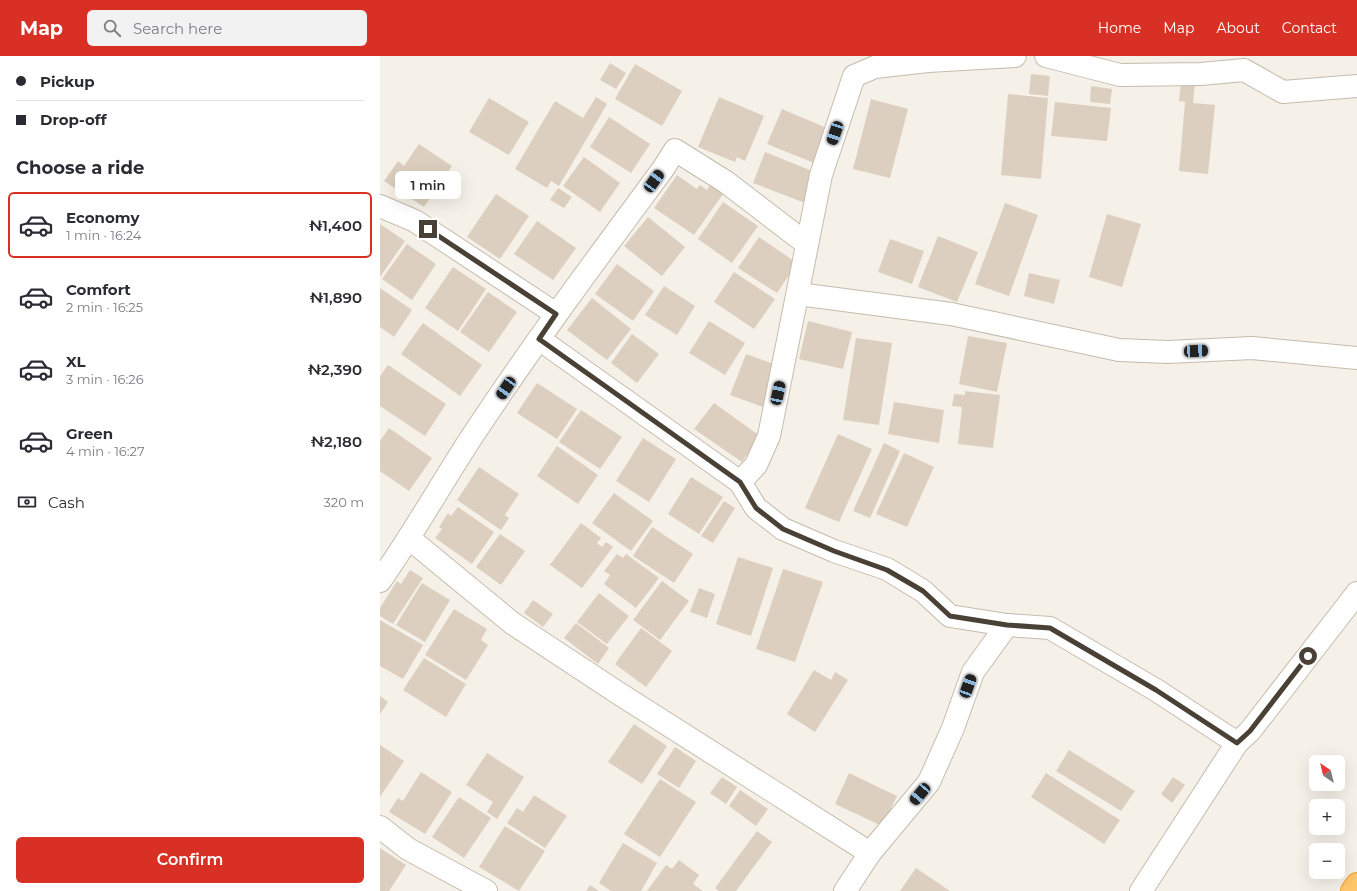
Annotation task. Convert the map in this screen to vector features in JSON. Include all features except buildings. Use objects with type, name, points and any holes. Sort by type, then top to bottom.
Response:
[{"type":"highway","points":[[1352,891],[1357,884]]},
{"type":"street","points":[[740,482],[756,464],[769,436],[798,294],[812,212],[821,175],[854,76],[875,67],[928,60],[1015,56]]},
{"type":"street","points":[[1046,56],[1120,75],[1201,74],[1247,63],[1283,92],[1357,86]]},
{"type":"street","points":[[380,581],[410,539],[473,436],[556,314],[663,169],[675,150],[726,182],[807,244]]},
{"type":"street","points":[[380,206],[415,221],[556,314]]},
{"type":"street","points":[[798,294],[951,314],[1119,350],[1168,352],[1252,348],[1357,358]]},
{"type":"street","points":[[539,339],[740,482],[756,508],[783,529],[834,551],[887,570],[923,591],[950,616],[1007,625],[1050,628],[1156,690],[1237,743]]},
{"type":"street","points":[[410,539],[512,623],[615,691],[870,853]]},
{"type":"street","points":[[1141,891],[1237,743],[1250,731],[1357,593]]},
{"type":"street","points":[[845,891],[870,853],[929,782],[953,728],[973,672],[1007,625]]},
{"type":"street","points":[[380,827],[408,849],[486,891]]},
{"type":"route","points":[[428,229],[556,314],[539,339],[740,482],[756,508],[783,529],[834,551],[887,570],[923,591],[950,616],[1007,625],[1050,628],[1156,690],[1237,743],[1250,731],[1308,656]]}]
